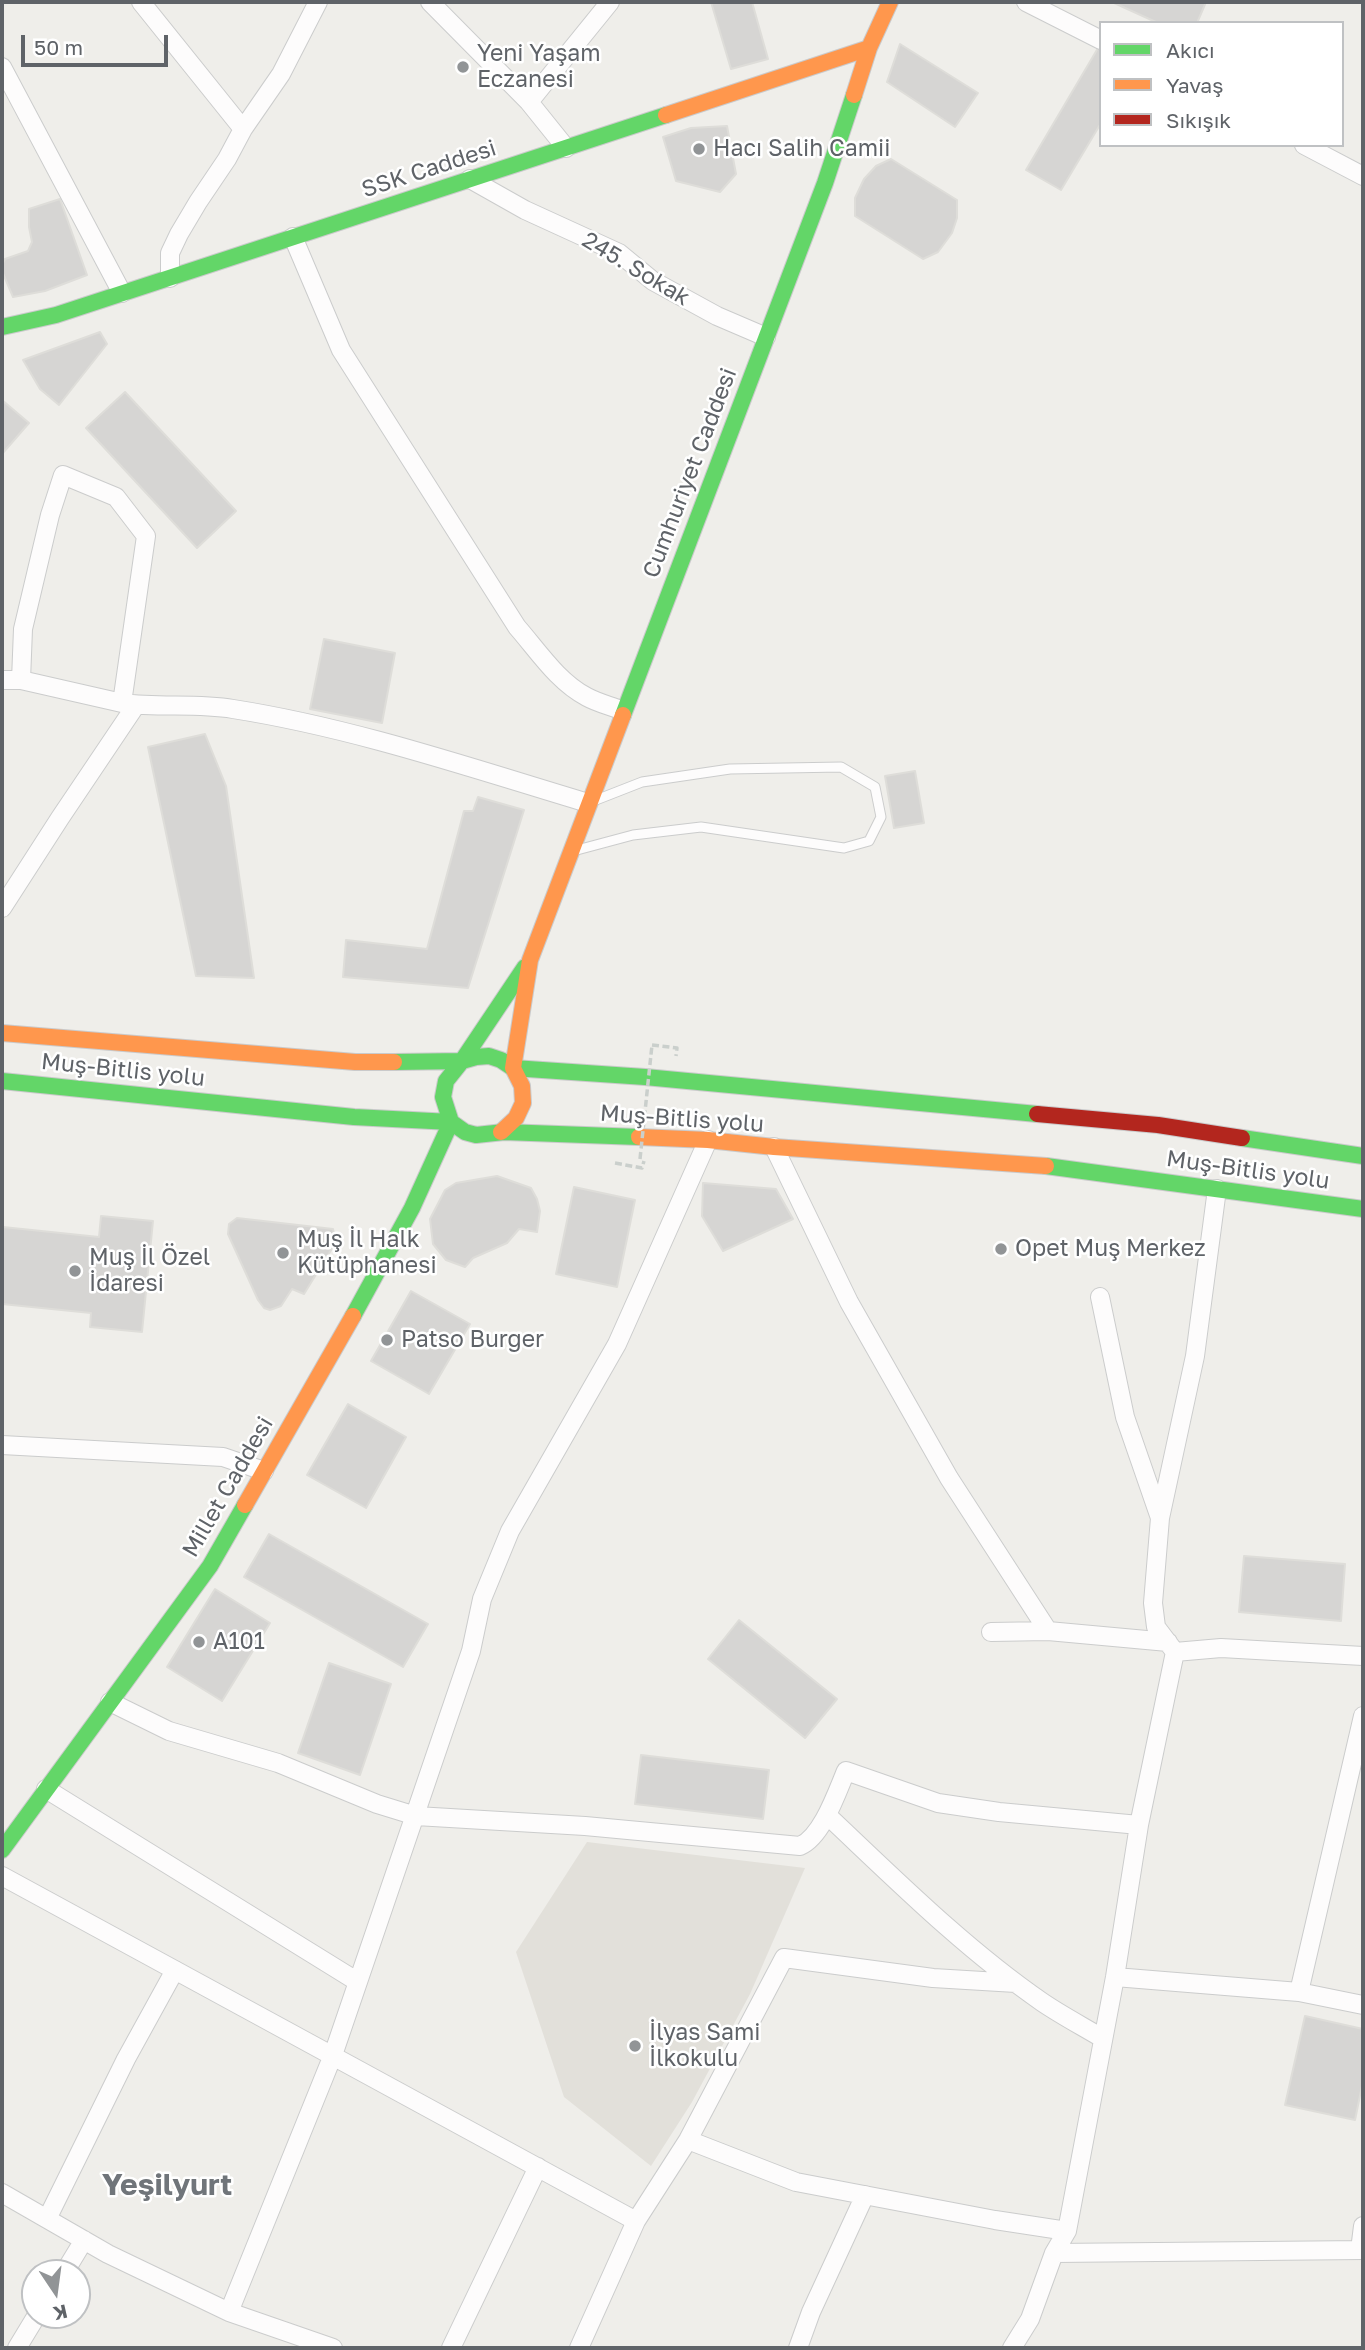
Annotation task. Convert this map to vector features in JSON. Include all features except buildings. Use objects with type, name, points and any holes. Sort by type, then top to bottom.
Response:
[{"type":"main road","name":"Cumhuriyet Caddesi","points":[[501,1132],[513,1124],[524,1099],[521,1079],[513,1068],[530,960],[825,183],[869,48],[890,2]]},
{"type":"main road","name":"SSK Caddesi","points":[[2,327],[56,315],[869,48]]},
{"type":"main road","name":"Cumhuriyet Caddesi","points":[[451,1122],[442,1100],[447,1077],[462,1061],[530,960]]},
{"type":"main road","name":"Muş-Bitlis yolu","points":[[2,1033],[355,1062],[462,1061],[489,1055],[513,1068],[645,1077],[1158,1125],[1363,1156]]},
{"type":"main road","name":"Muş-Bitlis yolu","points":[[2,1081],[354,1117],[451,1122],[473,1136],[483,1137],[501,1132],[708,1140],[774,1147],[1034,1164],[1363,1209]]},
{"type":"main road","name":"Millet Caddesi","points":[[2,1850],[210,1566],[379,1272],[451,1122]]},
{"type":"street","points":[[141,2],[243,129]]},
{"type":"street","points":[[170,278],[170,253],[179,234],[243,129],[281,74],[318,2]]},
{"type":"street","points":[[430,2],[529,102],[566,148]]},
{"type":"street","points":[[529,102],[610,2]]},
{"type":"street","points":[[1026,2],[1099,39]]},
{"type":"street","points":[[2,67],[122,293]]},
{"type":"street","points":[[1308,147],[1363,176]]},
{"type":"street","name":"245. Sokak","points":[[470,179],[525,210],[619,253],[653,281],[717,316],[766,337]]},
{"type":"street","points":[[293,237],[341,350],[517,627],[569,685],[587,697],[623,711]]},
{"type":"street","points":[[2,908],[129,704],[146,536],[116,497],[63,475],[50,515],[23,629],[21,680]]},
{"type":"street","points":[[2,680],[21,680],[129,704],[204,705],[297,722],[431,755],[588,803]]},
{"type":"street","points":[[229,2312],[333,2055],[471,1651],[482,1600],[510,1531],[617,1344],[708,1140]]},
{"type":"street","points":[[774,1147],[849,1302],[949,1478],[1048,1631]]},
{"type":"street","points":[[1012,2348],[1030,2319],[1054,2253],[1067,2231],[1115,1977],[1171,1647],[1156,1627],[1153,1603],[1160,1518],[1195,1356],[1217,1189]]},
{"type":"street","points":[[1100,1297],[1125,1417],[1160,1518]]},
{"type":"street","points":[[2,1445],[223,1457],[264,1471]]},
{"type":"street","points":[[991,1632],[1048,1631],[1171,1647],[1363,1656]]},
{"type":"street","points":[[110,1702],[169,1731],[278,1763],[377,1804],[416,1816],[585,1826],[800,1846],[807,1843],[827,1815],[846,1771],[938,1803],[999,1812],[1139,1825]]},
{"type":"street","points":[[1299,1992],[1363,1716]]},
{"type":"street","points":[[46,1789],[358,1982]]},
{"type":"street","points":[[827,1815],[920,1903],[1016,1983],[1043,2003],[1102,2038]]},
{"type":"street","points":[[2,1876],[636,2221]]},
{"type":"street","points":[[579,2348],[636,2221],[688,2140],[784,1958],[933,1978],[1016,1983]]},
{"type":"street","points":[[47,2219],[126,2059],[175,1970]]},
{"type":"street","points":[[1115,1977],[1299,1992],[1363,2005]]},
{"type":"street","points":[[688,2140],[796,2182],[1067,2231]]},
{"type":"street","points":[[451,2348],[538,2168]]},
{"type":"street","points":[[2,2193],[84,2240],[229,2312],[333,2348]]},
{"type":"street","points":[[798,2348],[811,2312],[865,2194]]},
{"type":"street","points":[[1054,2253],[1362,2250],[1363,2226]]},
{"type":"street","points":[[72,2259],[84,2240]]},
{"type":"street","points":[[17,2348],[29,2329]]},
{"type":"lane","points":[[572,851],[633,835],[701,827],[845,848],[869,841],[881,817],[875,787],[841,767],[730,769],[642,782],[588,803]]},
{"type":"path","points":[[640,1159],[652,1045],[677,1048]]},
{"type":"shaded area","name":"İlyas Sami İlkokulu","points":[[587,1842],[805,1868],[750,1994],[692,2102],[651,2166],[564,2097],[516,1952]]},
{"type":"traffic: fast","points":[[623,715],[825,183],[854,95]]},
{"type":"traffic: fast","points":[[2,327],[56,315],[666,115]]},
{"type":"traffic: fast","points":[[353,1316],[412,1208],[451,1122],[443,1097],[446,1081],[525,967]]},
{"type":"traffic: fast","points":[[394,1062],[462,1061],[489,1056],[513,1068],[645,1077],[1037,1114]]},
{"type":"traffic: fast","points":[[2,1081],[354,1117],[451,1122],[465,1132],[476,1135],[504,1132],[639,1137]]},
{"type":"traffic: fast","points":[[1242,1138],[1363,1156]]},
{"type":"traffic: fast","points":[[1046,1166],[1363,1209]]},
{"type":"traffic: fast","points":[[2,1850],[210,1566],[245,1505]]},
{"type":"traffic: slow","points":[[854,95],[869,48],[890,2]]},
{"type":"traffic: slow","points":[[666,115],[869,48]]},
{"type":"traffic: slow","points":[[501,1132],[516,1118],[523,1103],[522,1086],[513,1068],[530,960],[623,715]]},
{"type":"traffic: slow","points":[[2,1033],[355,1062],[394,1062]]},
{"type":"traffic: slow","points":[[639,1137],[1046,1166]]},
{"type":"traffic: slow","points":[[245,1505],[353,1316]]},
{"type":"traffic: jam","points":[[1037,1114],[1158,1125],[1242,1138]]},
{"type":"place","name":"Yeni Yaşam Eczanesi","points":[[463,67]]},
{"type":"place","name":"Hacı Salih Camii","points":[[699,149]]},
{"type":"place","name":"Opet Muş Merkez","points":[[1001,1249]]},
{"type":"place","name":"Muş İl Halk Kütüphanesi","points":[[283,1253]]},
{"type":"place","name":"Muş İl Özel İdaresi","points":[[75,1271]]},
{"type":"place","name":"Patso Burger","points":[[387,1340]]},
{"type":"place","name":"A101","points":[[199,1642]]},
{"type":"place","name":"İlyas Sami İlkokulu","points":[[635,2046]]},
{"type":"district","name":"Yeşilyurt","points":[[167,2185]]}]
